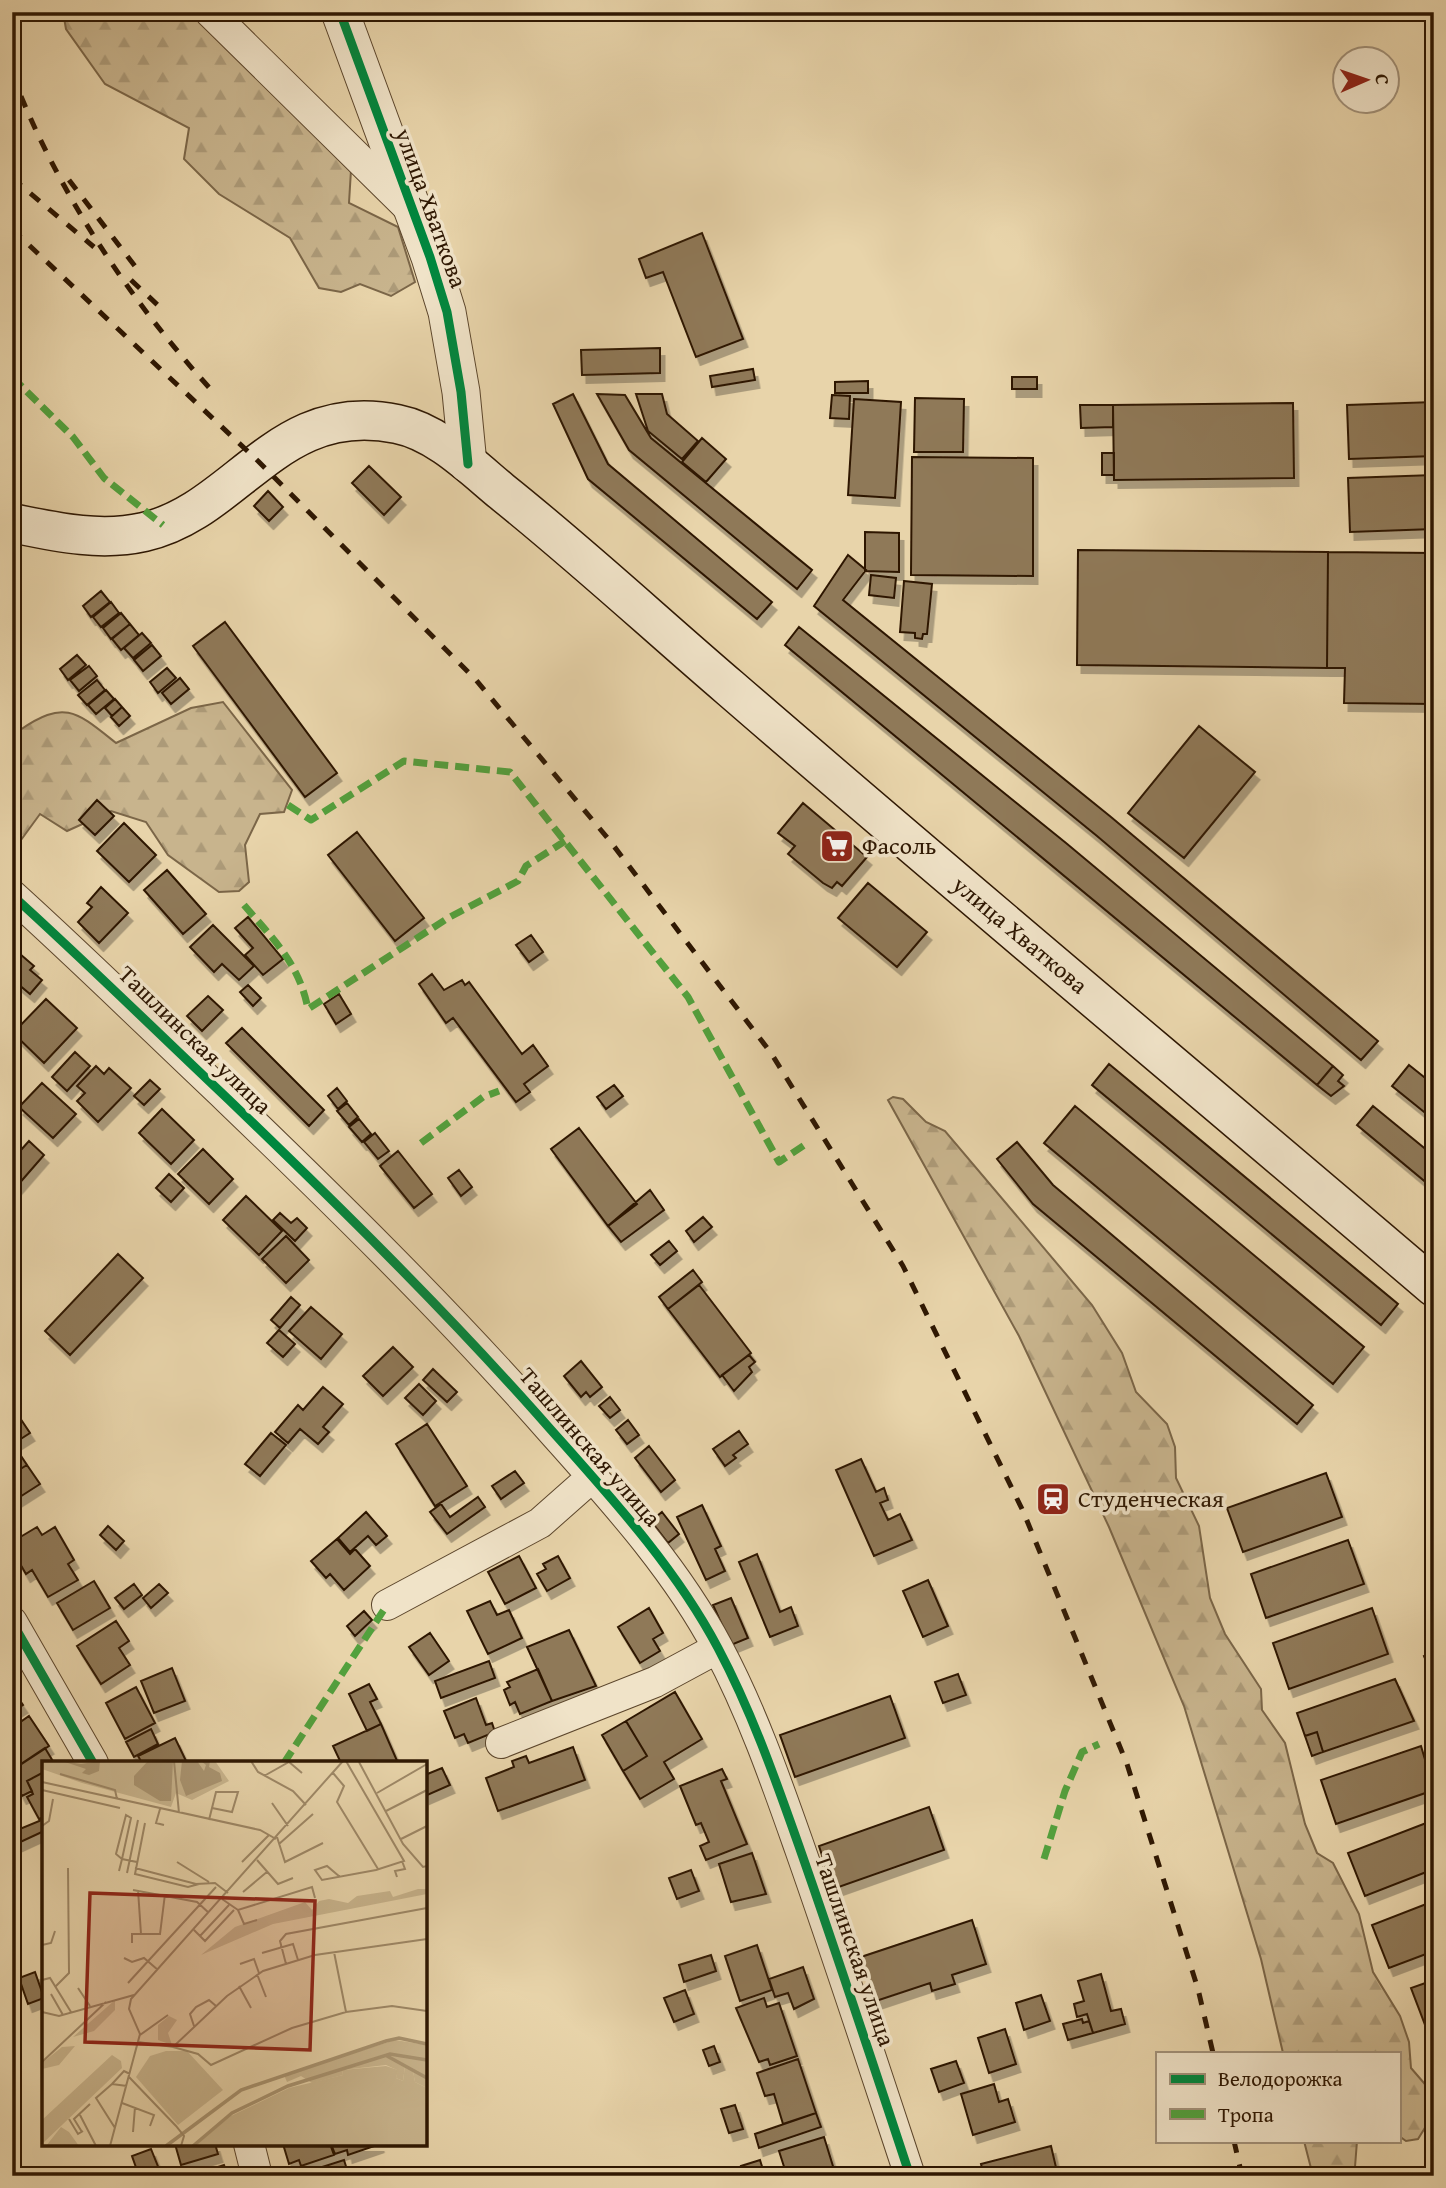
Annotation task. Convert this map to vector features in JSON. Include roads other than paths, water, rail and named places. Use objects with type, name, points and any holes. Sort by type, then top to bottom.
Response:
[{"type":"main road","name":"улица Хваткова","points":[[12,523],[98,538],[146,532],[193,512],[271,451],[305,433],[338,423],[399,424],[428,435],[545,526],[802,751],[1434,1287]]},
{"type":"street","points":[[210,12],[414,213]]},
{"type":"street","name":"улица Хваткова","points":[[340,12],[414,213],[447,312],[461,393],[468,464]]},
{"type":"street","name":"Ташлинская улица","points":[[12,895],[105,979],[395,1263],[495,1367],[659,1556],[718,1648],[746,1709],[792,1828],[910,2176]]},
{"type":"street","points":[[387,1605],[540,1523],[592,1476]]},
{"type":"street","points":[[12,1622],[92,1761]]},
{"type":"street","points":[[501,1743],[656,1682],[718,1648]]},
{"type":"street","points":[[250,2146],[257,2176]]},
{"type":"railway","points":[[12,74],[51,161],[99,243],[153,321],[215,394]]},
{"type":"railway","points":[[12,178],[94,247]]},
{"type":"railway","points":[[69,180],[141,274]]},
{"type":"railway","points":[[12,229],[258,461],[476,680],[610,841],[771,1053],[903,1266],[1023,1511],[1127,1764],[1198,1989],[1213,2052]]},
{"type":"railway","points":[[131,280],[164,311]]},
{"type":"railway","points":[[1234,2142],[1242,2176]]},
{"type":"place","name":"Фасоль","points":[[837,846]]},
{"type":"place","name":"Студенческая","points":[[1053,1499]]}]
